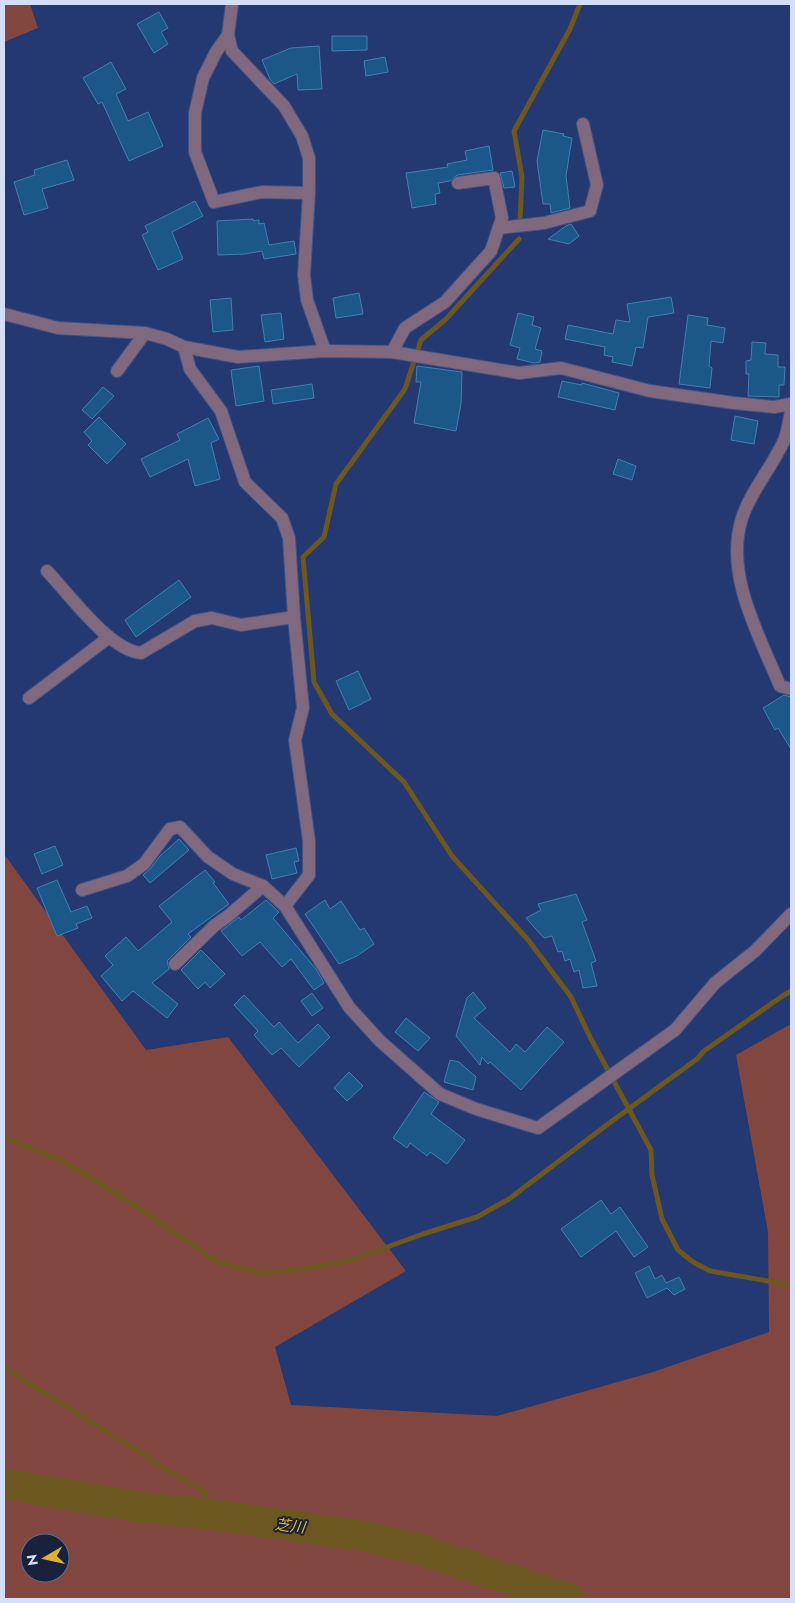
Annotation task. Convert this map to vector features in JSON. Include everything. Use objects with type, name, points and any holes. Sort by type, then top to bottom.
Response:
[{"type":"street","points":[[232,4],[228,35],[232,51],[284,106],[302,136],[308,158],[309,193],[304,276],[307,300],[325,351]]},
{"type":"street","points":[[228,35],[216,52],[203,78],[195,113],[196,152],[214,202],[262,192],[309,193]]},
{"type":"street","points":[[499,228],[544,223],[590,212],[597,185],[583,124]]},
{"type":"street","points":[[392,352],[405,328],[445,302],[491,251],[502,218],[494,178],[458,183]]},
{"type":"street","points":[[4,314],[58,328],[145,333],[167,339],[184,347],[238,357],[325,351],[392,352],[519,372],[561,368],[650,391],[734,403],[774,407],[791,404]]},
{"type":"street","points":[[116,371],[145,333]]},
{"type":"street","points":[[184,347],[190,369],[221,410],[245,482],[282,518],[289,538],[294,617],[303,708],[295,740],[309,841],[309,875],[285,906]]},
{"type":"street","points":[[791,412],[785,437],[742,519],[736,557],[745,601],[780,686],[791,689]]},
{"type":"street","points":[[47,571],[108,638],[133,652],[141,653],[195,620],[212,618],[242,625],[294,617]]},
{"type":"street","points":[[29,698],[108,638]]},
{"type":"street","points":[[82,890],[127,876],[144,864],[170,829],[180,827],[208,857],[234,874],[263,886],[285,906],[349,1007],[380,1042],[440,1094],[476,1109],[538,1128],[675,1030],[715,983],[755,951],[791,914]]},
{"type":"street","points":[[174,964],[214,926],[263,886]]},
{"type":"shaded area","points":[[4,4],[30,4],[38,28],[4,42]]},
{"type":"shaded area","points":[[4,854],[146,1050],[228,1037],[406,1271],[275,1347],[291,1405],[497,1416],[653,1372],[769,1332],[768,1232],[736,1055],[791,1024],[791,1599],[4,1599]]},
{"type":"building","points":[[159,12],[168,28],[161,32],[168,44],[154,53],[137,24]]},
{"type":"building","points":[[332,36],[367,36],[367,50],[332,51]]},
{"type":"building","points":[[319,46],[322,89],[298,90],[297,74],[274,84],[270,79],[262,60],[291,48]]},
{"type":"building","points":[[385,57],[388,72],[366,76],[364,61]]},
{"type":"building","points":[[111,62],[126,89],[116,94],[128,121],[148,112],[163,146],[129,161],[102,102],[98,104],[83,78]]},
{"type":"building","points":[[543,130],[564,134],[563,136],[572,138],[566,176],[570,208],[551,213],[550,204],[543,204],[537,161]]},
{"type":"building","points":[[489,146],[493,170],[457,175],[450,181],[438,183],[440,193],[435,194],[436,204],[412,208],[406,173],[448,167],[447,164],[467,160],[465,151]]},
{"type":"building","points":[[67,160],[74,180],[42,189],[48,208],[24,215],[14,182],[35,175],[34,170]]},
{"type":"building","points":[[512,171],[515,187],[504,188],[500,173]]},
{"type":"building","points":[[195,201],[203,216],[172,232],[183,259],[158,270],[142,235],[148,232],[145,226]]},
{"type":"building","points":[[253,219],[253,221],[259,220],[259,224],[264,223],[269,245],[294,241],[296,254],[264,259],[262,251],[218,255],[217,221]]},
{"type":"building","points":[[571,224],[579,236],[569,244],[548,239],[566,226]]},
{"type":"building","points":[[359,293],[363,314],[336,318],[333,298]]},
{"type":"building","points":[[671,297],[674,313],[648,317],[643,348],[636,347],[632,366],[612,362],[613,357],[604,355],[605,347],[565,339],[568,325],[613,334],[616,320],[630,322],[627,304]]},
{"type":"building","points":[[231,298],[233,330],[213,332],[210,300]]},
{"type":"building","points":[[281,313],[284,339],[265,342],[261,315]]},
{"type":"building","points":[[518,313],[534,317],[532,325],[541,328],[535,349],[542,351],[540,362],[534,363],[517,359],[520,348],[510,345]]},
{"type":"building","points":[[688,315],[708,318],[707,325],[725,328],[723,343],[711,341],[709,366],[712,368],[710,388],[679,384]]},
{"type":"building","points":[[752,342],[766,343],[765,354],[778,355],[778,367],[785,367],[784,385],[779,385],[779,397],[748,396],[749,374],[746,374],[746,361],[751,360]]},
{"type":"building","points":[[259,366],[264,401],[236,406],[231,370]]},
{"type":"building","points":[[417,366],[462,372],[461,404],[456,431],[414,423],[421,382],[416,382]]},
{"type":"building","points":[[562,381],[582,385],[582,383],[619,393],[615,410],[558,397]]},
{"type":"building","points":[[312,384],[314,398],[273,404],[271,390]]},
{"type":"building","points":[[103,387],[114,396],[92,419],[82,410]]},
{"type":"building","points":[[735,416],[758,421],[754,444],[731,440]]},
{"type":"building","points":[[99,417],[126,444],[107,464],[88,445],[92,441],[84,432]]},
{"type":"building","points":[[208,418],[219,439],[211,443],[220,479],[195,486],[188,459],[150,477],[141,459],[180,440],[177,434]]},
{"type":"building","points":[[618,459],[636,466],[632,480],[613,474]]},
{"type":"building","points":[[179,580],[191,597],[136,637],[125,620]]},
{"type":"building","points":[[358,671],[371,699],[349,710],[336,681]]},
{"type":"building","points":[[784,695],[791,697],[791,749],[778,728],[775,730],[763,708]]},
{"type":"building","points":[[179,839],[189,850],[150,883],[143,875]]},
{"type":"building","points":[[55,846],[63,865],[42,874],[34,854]]},
{"type":"building","points":[[296,848],[299,861],[294,862],[297,873],[272,879],[266,855]]},
{"type":"building","points":[[205,870],[229,904],[188,934],[191,937],[167,961],[169,969],[152,983],[178,1004],[167,1018],[133,991],[122,1001],[101,976],[113,965],[105,956],[126,937],[138,951],[172,922],[159,906]]},
{"type":"building","points":[[57,880],[71,912],[87,906],[92,918],[76,924],[78,928],[57,936],[37,888]]},
{"type":"building","points":[[576,894],[587,920],[582,922],[596,961],[591,963],[597,986],[583,988],[579,970],[574,972],[570,959],[565,961],[562,951],[558,952],[552,936],[544,938],[526,918],[541,910],[538,904]]},
{"type":"building","points":[[266,900],[279,912],[273,918],[316,969],[324,983],[314,990],[291,959],[282,967],[260,942],[242,956],[221,931],[239,917],[241,920]]},
{"type":"building","points":[[325,900],[330,909],[341,901],[360,930],[364,928],[374,944],[357,956],[339,964],[305,914]]},
{"type":"building","points":[[201,950],[225,974],[210,988],[205,982],[198,989],[181,970]]},
{"type":"building","points":[[473,992],[486,1008],[474,1018],[510,1052],[516,1044],[525,1052],[547,1027],[564,1042],[521,1090],[482,1057],[480,1065],[456,1036],[467,998]]},
{"type":"building","points":[[312,993],[323,1008],[312,1016],[301,1001]]},
{"type":"building","points":[[244,995],[274,1027],[279,1022],[298,1043],[318,1024],[330,1037],[299,1067],[281,1048],[272,1055],[254,1035],[258,1031],[234,1005]]},
{"type":"building","points":[[406,1018],[430,1038],[418,1051],[395,1032]]},
{"type":"building","points":[[450,1060],[459,1062],[476,1077],[473,1090],[444,1082]]},
{"type":"building","points":[[349,1072],[363,1086],[347,1101],[334,1088]]},
{"type":"building","points":[[424,1092],[439,1102],[431,1114],[465,1140],[447,1164],[430,1152],[427,1156],[410,1143],[407,1148],[393,1138]]},
{"type":"building","points":[[601,1200],[611,1214],[620,1207],[648,1247],[634,1257],[616,1231],[581,1257],[561,1229]]},
{"type":"building","points":[[649,1266],[655,1279],[662,1275],[666,1283],[679,1277],[685,1289],[674,1295],[667,1288],[647,1298],[635,1273]]},
{"type":"waterway","points":[[520,219],[522,177],[514,131],[570,29],[580,4]]},
{"type":"waterway","points":[[519,239],[446,319],[421,340],[405,389],[336,484],[324,537],[303,557],[314,682],[332,714],[404,782],[452,856],[529,941],[571,997],[590,1037],[651,1150],[652,1175],[662,1219],[678,1250],[693,1262],[710,1271],[791,1285]]},
{"type":"waterway","points":[[4,1137],[62,1161],[133,1204],[223,1264],[261,1273],[298,1270],[349,1261],[477,1217],[509,1199],[697,1059],[704,1051],[791,991]]},
{"type":"waterway","points":[[4,1368],[166,1470],[205,1492],[208,1514]]},
{"type":"waterway","name":"芝川","points":[[4,1484],[140,1507],[208,1514],[363,1536],[415,1548],[569,1599]]}]
